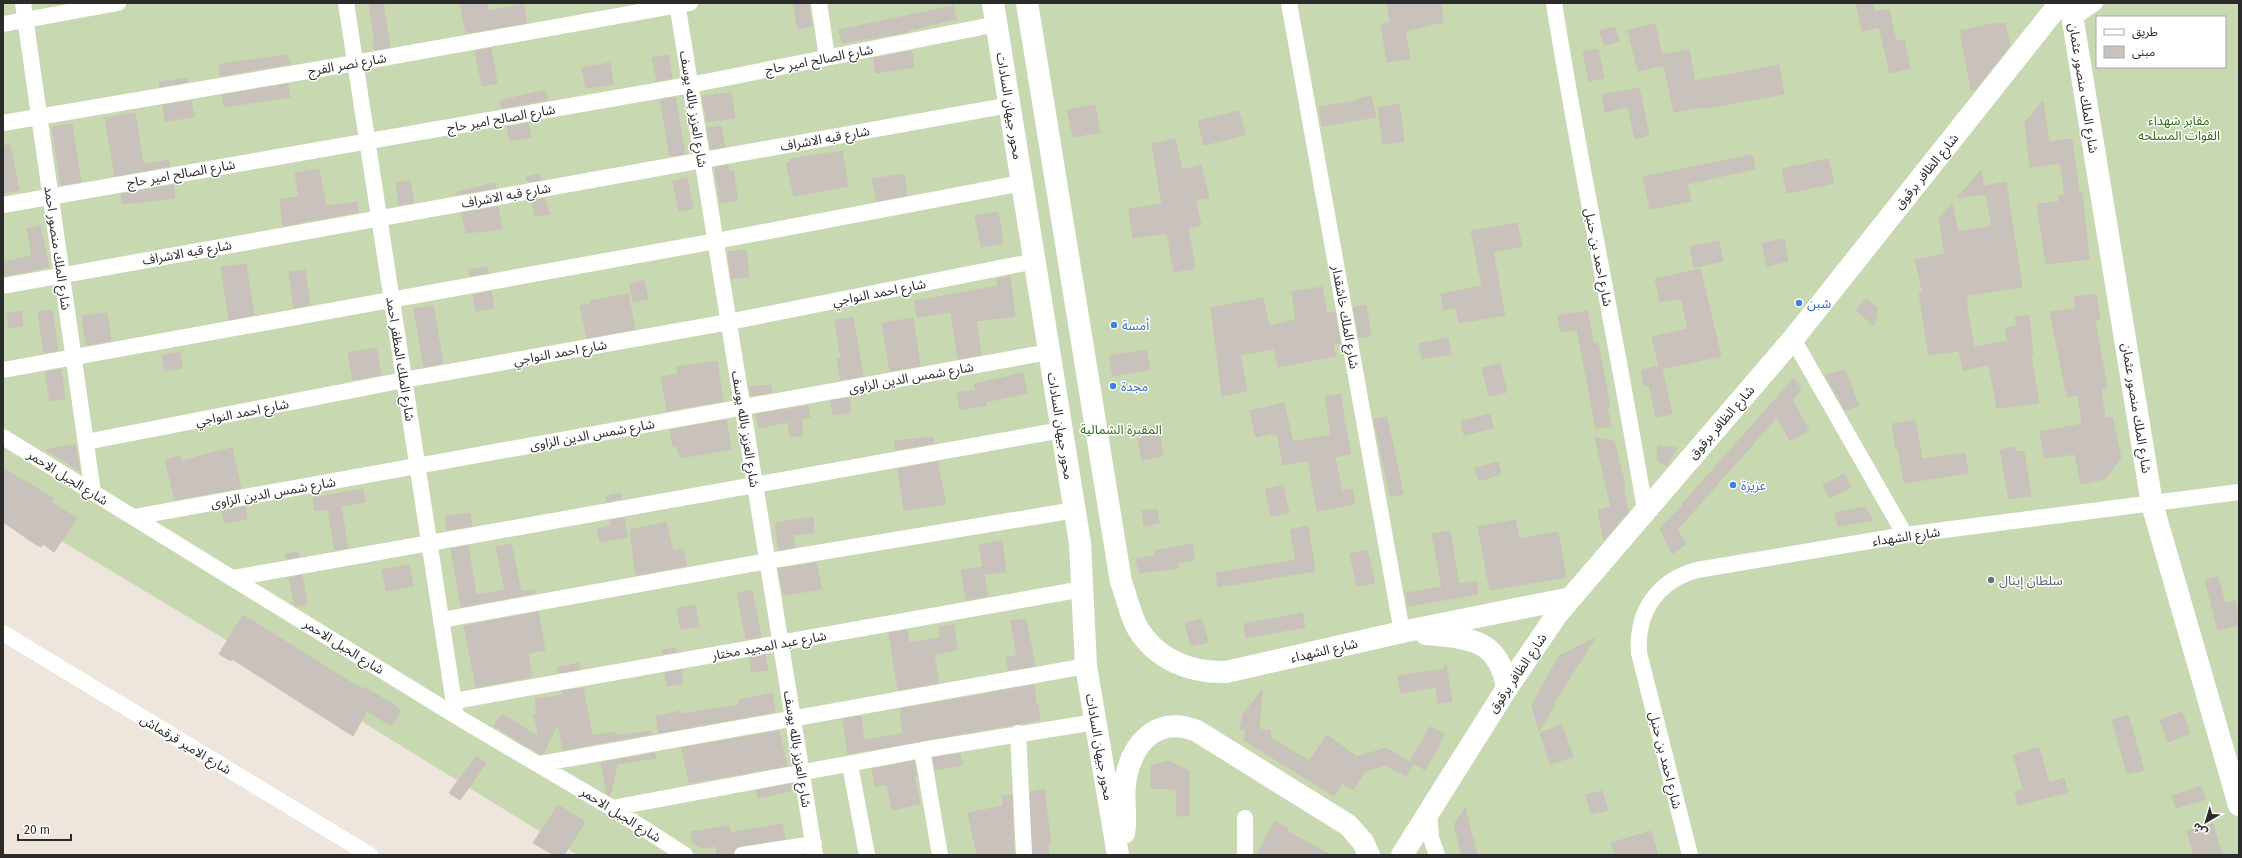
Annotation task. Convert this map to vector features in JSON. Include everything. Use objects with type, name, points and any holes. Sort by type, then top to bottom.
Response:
[{"type":"main road","name":"شارع الشهداء","points":[[1027,3],[1121,582],[1138,628],[1147,640],[1171,660],[1198,670],[1226,672],[1402,632],[1571,598]]},
{"type":"main road","name":"شارع الظافر برقوق","points":[[1402,855],[1507,688],[1558,613],[1793,339],[2068,8]]},
{"type":"main road","name":"شارع الملك منصور عثمان","points":[[2068,8],[2152,504],[2239,805]]},
{"type":"main road","name":"محور جيهان السادات","points":[[995,13],[1080,543],[1084,589],[1086,666],[1118,852]]},
{"type":"main road","points":[[1402,632],[1468,638],[1478,642],[1495,656],[1505,676],[1507,688]]},
{"type":"main road","points":[[1118,852],[1126,826],[1125,786],[1130,760],[1142,741],[1150,734],[1169,727],[1178,726],[1197,732],[1348,825],[1363,842],[1369,855]]},
{"type":"street","name":"شارع الملك منصور احمد","points":[[23,3],[93,493]]},
{"type":"street","points":[[3,24],[118,3]]},
{"type":"street","name":"شارع الملك المظفر احمد","points":[[346,3],[455,708]]},
{"type":"street","points":[[819,3],[827,57]]},
{"type":"street","name":"شارع الملك خاشقدار","points":[[1290,3],[1402,632]]},
{"type":"street","name":"شارع احمد بن حنبل","points":[[1554,3],[1582,169],[1614,331],[1645,510]]},
{"type":"street","points":[[2068,8],[2095,3]]},
{"type":"street","name":"شارع نصر الفرج","points":[[3,122],[356,63],[681,4]]},
{"type":"street","name":"شارع العزيز بالله يوسف","points":[[681,4],[690,85],[814,850]]},
{"type":"street","name":"شارع الصالح امير حاج","points":[[3,205],[690,85],[827,57],[995,13]]},
{"type":"street","name":"شارع قبه الاشراف","points":[[3,286],[1010,105]]},
{"type":"street","points":[[3,370],[73,356],[716,241],[1022,183]]},
{"type":"street","name":"شارع احمد النواجي","points":[[86,442],[404,380],[729,322],[1035,261]]},
{"type":"street","points":[[1793,339],[1905,535]]},
{"type":"street","name":"شارع شمس الدين الزاوى","points":[[134,517],[1049,352]]},
{"type":"street","points":[[234,578],[1062,430]]},
{"type":"street","name":"شارع الجبل الاحمر","points":[[3,437],[234,578],[455,708],[539,764],[612,808],[685,855]]},
{"type":"street","name":"شارع الشهداء","points":[[1642,665],[1638,640],[1643,615],[1656,593],[1675,578],[1697,570],[1905,535],[2239,492]]},
{"type":"street","points":[[441,620],[768,561],[1075,510]]},
{"type":"street","name":"شارع عبد المجيد مختار","points":[[455,708],[781,642],[1084,589]]},
{"type":"street","name":"شارع الامير قرقماش","points":[[3,633],[370,855]]},
{"type":"street","name":"شارع احمد بن حنبل","points":[[1642,665],[1690,855]]},
{"type":"street","points":[[539,764],[794,720],[1086,666]]},
{"type":"street","points":[[612,808],[802,774],[922,750],[1018,733],[1095,722]]},
{"type":"street","points":[[1018,733],[1024,855]]},
{"type":"street","points":[[922,750],[940,855]]},
{"type":"street","points":[[850,765],[867,855]]},
{"type":"street","points":[[1428,812],[1432,838],[1437,855]]},
{"type":"street","points":[[1244,818],[1245,855]]},
{"type":"street","points":[[742,855],[814,850]]},
{"type":"green space","name":"المقبرة الشمالية","points":[[3,3],[2239,3],[2239,855],[578,855],[348,713],[3,506]]},
{"type":"building","points":[[369,3],[383,3],[390,47],[374,50],[373,43],[375,42]]},
{"type":"building","points":[[460,3],[487,3],[488,11],[523,4],[527,23],[466,33]]},
{"type":"building","points":[[793,3],[808,3],[812,26],[798,29]]},
{"type":"building","points":[[1387,3],[1441,3],[1443,22],[1405,31],[1410,59],[1387,62],[1381,25],[1390,22]]},
{"type":"building","points":[[1856,3],[1873,3],[1875,12],[1889,9],[1896,42],[1904,40],[1910,68],[1890,73],[1879,27],[1862,31]]},
{"type":"building","points":[[953,6],[956,19],[909,30],[909,32],[842,43],[839,30]]},
{"type":"building","points":[[1997,23],[1997,25],[2005,23],[2010,45],[1976,89],[1971,90],[1960,31]]},
{"type":"building","points":[[1655,24],[1664,65],[1638,71],[1628,30]]},
{"type":"building","points":[[1615,27],[1619,41],[1604,45],[1600,31]]},
{"type":"building","points":[[491,48],[497,83],[482,86],[475,51]]},
{"type":"building","points":[[1598,49],[1604,78],[1589,81],[1583,52]]},
{"type":"building","points":[[1689,50],[1695,81],[1779,65],[1784,94],[1702,109],[1702,107],[1674,112],[1662,55]]},
{"type":"building","points":[[912,51],[914,67],[876,73],[873,58]]},
{"type":"building","points":[[287,55],[290,64],[220,76],[219,66],[222,64]]},
{"type":"building","points":[[668,55],[672,78],[657,81],[652,58]]},
{"type":"building","points":[[610,63],[613,84],[586,88],[582,68]]},
{"type":"building","points":[[188,78],[188,82],[160,87],[159,82]]},
{"type":"building","points":[[288,84],[290,97],[224,107],[222,95]]},
{"type":"building","points":[[1639,88],[1649,135],[1635,139],[1628,107],[1605,112],[1602,95]]},
{"type":"building","points":[[545,90],[548,100],[502,108],[500,101]]},
{"type":"building","points":[[731,93],[735,118],[707,122],[702,96]]},
{"type":"building","points":[[1371,96],[1376,117],[1322,126],[1319,107],[1357,101],[1356,99]]},
{"type":"building","points":[[675,97],[685,154],[670,156],[660,100]]},
{"type":"building","points":[[191,101],[194,117],[165,121],[163,105]]},
{"type":"building","points":[[2043,101],[2049,142],[2072,139],[2079,193],[2082,192],[2089,259],[2046,264],[2037,204],[2059,202],[2058,196],[2065,195],[2060,163],[2030,167],[2025,122]]},
{"type":"building","points":[[1399,104],[1404,141],[1383,144],[1378,108]]},
{"type":"building","points":[[1095,105],[1100,132],[1073,137],[1067,110]]},
{"type":"building","points":[[1239,111],[1245,135],[1204,145],[1198,121]]},
{"type":"building","points":[[135,113],[143,164],[169,160],[170,166],[115,176],[105,118]]},
{"type":"building","points":[[528,123],[531,137],[510,141],[507,127]]},
{"type":"building","points":[[72,124],[81,182],[61,185],[52,127]]},
{"type":"building","points":[[721,126],[725,147],[711,149],[707,128]]},
{"type":"building","points":[[1175,139],[1182,170],[1201,165],[1209,198],[1195,200],[1201,225],[1188,228],[1195,268],[1174,272],[1167,233],[1133,238],[1129,209],[1162,204],[1152,144]]},
{"type":"building","points":[[10,145],[19,190],[3,193],[3,146]]},
{"type":"building","points":[[842,151],[848,186],[794,196],[786,163],[790,162],[790,159]]},
{"type":"building","points":[[1752,155],[1755,169],[1687,184],[1691,201],[1650,209],[1643,177]]},
{"type":"building","points":[[1828,159],[1834,183],[1787,193],[1782,169]]},
{"type":"building","points":[[728,165],[729,171],[733,171],[738,200],[720,203],[715,168]]},
{"type":"building","points":[[319,169],[326,206],[357,202],[358,212],[283,226],[280,199],[299,197],[295,173]]},
{"type":"building","points":[[1981,170],[1985,194],[1957,198]]},
{"type":"building","points":[[539,174],[541,180],[528,182],[526,177]]},
{"type":"building","points":[[904,174],[907,195],[877,201],[872,179]]},
{"type":"building","points":[[687,178],[693,208],[679,211],[673,181]]},
{"type":"building","points":[[410,181],[414,202],[399,205],[396,183]]},
{"type":"building","points":[[2006,182],[2022,287],[1967,295],[1967,310],[1974,347],[2008,341],[2005,328],[2017,326],[2015,317],[2029,315],[2033,356],[2031,356],[2039,403],[1997,408],[1989,365],[1963,370],[1959,351],[1929,355],[1919,294],[1923,293],[1915,260],[1945,254],[1939,218],[1952,204],[1958,232],[1992,226],[1984,186]]},
{"type":"building","points":[[495,183],[496,188],[457,195],[457,192]]},
{"type":"building","points":[[173,185],[175,198],[122,204],[121,194]]},
{"type":"building","points":[[545,198],[549,214],[535,216],[532,201]]},
{"type":"building","points":[[498,207],[502,229],[466,233],[462,213]]},
{"type":"building","points":[[998,212],[1003,243],[981,247],[975,216]]},
{"type":"building","points":[[1517,223],[1522,246],[1493,252],[1505,315],[1459,323],[1456,308],[1444,310],[1441,294],[1482,286],[1471,231]]},
{"type":"building","points":[[40,226],[49,267],[3,276],[3,262],[32,256],[27,229]]},
{"type":"building","points":[[1784,239],[1788,261],[1767,266],[1762,243]]},
{"type":"building","points":[[1719,241],[1723,261],[1694,267],[1690,247]]},
{"type":"building","points":[[746,250],[749,277],[731,279],[728,252]]},
{"type":"building","points":[[246,264],[254,315],[229,320],[221,267]]},
{"type":"building","points":[[487,267],[488,273],[470,276],[469,270]]},
{"type":"building","points":[[1700,269],[1721,356],[1662,369],[1672,414],[1656,417],[1649,385],[1644,386],[1641,370],[1659,366],[1652,337],[1688,329],[1681,298],[1660,302],[1655,279]]},
{"type":"building","points":[[305,270],[310,305],[294,308],[289,272]]},
{"type":"building","points":[[1010,277],[1015,316],[976,321],[981,355],[958,359],[951,312],[917,317],[915,301],[998,286],[997,279]]},
{"type":"building","points":[[644,281],[648,299],[633,302],[630,284]]},
{"type":"building","points":[[1322,287],[1327,314],[1335,312],[1340,343],[1333,344],[1336,356],[1278,367],[1274,349],[1240,355],[1247,391],[1222,396],[1211,308],[1263,298],[1269,326],[1296,320],[1292,292]]},
{"type":"building","points":[[491,291],[494,308],[476,311],[473,295]]},
{"type":"building","points":[[628,294],[635,329],[587,338],[580,306],[591,304],[590,301]]},
{"type":"building","points":[[2096,294],[2100,319],[2095,320],[2107,388],[2101,389],[2105,419],[2112,417],[2121,458],[2105,479],[2081,484],[2075,454],[2045,458],[2040,432],[2082,424],[2078,395],[2067,397],[2050,312],[2076,309],[2074,297]]},
{"type":"building","points":[[1866,299],[1878,309],[1874,326],[1856,310]]},
{"type":"building","points":[[1366,305],[1371,336],[1359,338],[1353,308]]},
{"type":"building","points":[[433,306],[443,363],[424,367],[414,309]]},
{"type":"building","points":[[52,310],[58,350],[44,353],[38,312]]},
{"type":"building","points":[[21,311],[23,326],[9,328],[7,313]]},
{"type":"building","points":[[1587,311],[1594,344],[1598,343],[1610,407],[1607,407],[1611,426],[1596,428],[1577,329],[1561,332],[1558,316]]},
{"type":"building","points":[[107,313],[111,341],[86,345],[82,316]]},
{"type":"building","points":[[853,317],[863,376],[841,380],[837,359],[841,358],[835,320]]},
{"type":"building","points":[[913,318],[920,366],[890,371],[882,323]]},
{"type":"building","points":[[1448,338],[1451,354],[1422,359],[1419,344]]},
{"type":"building","points":[[376,348],[381,375],[353,380],[348,353]]},
{"type":"building","points":[[1146,350],[1150,369],[1113,376],[1109,356]]},
{"type":"building","points":[[180,352],[182,368],[165,371],[162,355]]},
{"type":"building","points":[[717,361],[723,401],[667,411],[661,377],[678,374],[677,367]]},
{"type":"building","points":[[1500,364],[1507,392],[1489,396],[1482,368]]},
{"type":"building","points":[[61,369],[65,399],[50,401],[45,372]]},
{"type":"building","points":[[1845,370],[1859,406],[1845,410],[1825,375]]},
{"type":"building","points":[[1023,373],[1027,393],[986,402],[986,405],[960,410],[957,393],[976,390],[974,384]]},
{"type":"building","points":[[1794,378],[1801,390],[1792,400],[1809,430],[1790,441],[1777,417],[1677,530],[1686,544],[1672,554],[1660,528],[1683,505],[1682,504]]},
{"type":"building","points":[[771,385],[772,392],[752,396],[750,387]]},
{"type":"building","points":[[1341,394],[1344,420],[1351,454],[1335,457],[1342,491],[1352,489],[1355,504],[1317,511],[1308,460],[1283,465],[1277,435],[1273,436],[1273,433],[1256,437],[1250,411],[1284,403],[1293,442],[1326,436],[1331,434],[1325,396]]},
{"type":"building","points":[[849,398],[851,412],[833,415],[830,401]]},
{"type":"building","points":[[808,406],[810,417],[801,419],[803,435],[790,437],[788,422],[759,428],[756,414]]},
{"type":"building","points":[[1490,414],[1493,428],[1464,435],[1461,421]]},
{"type":"building","points":[[1387,417],[1403,494],[1390,496],[1374,420]]},
{"type":"building","points":[[726,420],[731,449],[680,458],[677,446],[673,447],[670,430]]},
{"type":"building","points":[[1915,421],[1922,459],[1965,453],[1968,473],[1904,483],[1892,424]]},
{"type":"building","points":[[1158,427],[1163,456],[1142,460],[1136,431]]},
{"type":"building","points":[[933,437],[934,443],[896,450],[894,441]]},
{"type":"building","points":[[1595,438],[1614,441],[1625,485],[1623,485],[1628,512],[1604,540],[1598,510],[1611,507]]},
{"type":"building","points":[[75,445],[80,471],[46,450],[67,446]]},
{"type":"building","points":[[1658,446],[1677,448],[1666,466],[1657,460]]},
{"type":"building","points":[[2015,447],[2016,452],[2024,451],[2031,496],[2009,499],[2000,450]]},
{"type":"building","points":[[232,448],[241,488],[175,500],[165,460],[180,456],[181,461]]},
{"type":"building","points":[[937,462],[946,504],[904,510],[898,469]]},
{"type":"building","points":[[1498,462],[1501,474],[1479,481],[1475,468]]},
{"type":"building","points":[[3,468],[53,498],[51,502],[77,518],[54,552],[43,544],[41,547],[35,544],[3,522]]},
{"type":"building","points":[[1844,474],[1851,487],[1830,498],[1823,485]]},
{"type":"building","points":[[1283,485],[1289,513],[1271,516],[1265,489]]},
{"type":"building","points":[[363,489],[365,502],[341,506],[348,548],[335,550],[328,509],[315,511],[313,498]]},
{"type":"building","points":[[620,493],[621,499],[607,502],[606,496]]},
{"type":"building","points":[[245,507],[247,519],[225,523],[222,511]]},
{"type":"building","points":[[1865,507],[1873,520],[1838,526],[1835,513]]},
{"type":"building","points":[[1156,509],[1159,523],[1144,526],[1142,511]]},
{"type":"building","points":[[470,513],[472,526],[447,530],[445,516]]},
{"type":"building","points":[[813,517],[814,533],[793,535],[795,547],[779,550],[775,523]]},
{"type":"building","points":[[624,518],[627,537],[600,542],[597,529],[611,526],[610,520]]},
{"type":"building","points":[[1515,520],[1519,539],[1558,532],[1566,577],[1490,590],[1478,527]]},
{"type":"building","points":[[666,522],[673,551],[683,549],[686,566],[636,575],[630,530]]},
{"type":"building","points":[[1308,526],[1315,571],[1218,587],[1216,573],[1296,560],[1290,530]]},
{"type":"building","points":[[1450,531],[1459,584],[1476,581],[1478,594],[1408,606],[1406,593],[1442,587],[1432,534]]},
{"type":"building","points":[[1002,541],[1006,572],[984,574],[988,596],[966,600],[961,570],[983,567],[979,545]]},
{"type":"building","points":[[511,544],[521,591],[535,590],[535,593],[461,607],[451,549],[468,546],[476,595],[505,590],[496,547]]},
{"type":"building","points":[[1192,544],[1194,560],[1178,563],[1179,568],[1139,573],[1136,559],[1155,556],[1155,551]]},
{"type":"building","points":[[1367,550],[1375,583],[1357,586],[1350,554]]},
{"type":"building","points":[[298,552],[299,557],[286,559],[285,554]]},
{"type":"building","points":[[816,563],[822,589],[784,595],[778,569]]},
{"type":"building","points":[[409,565],[413,586],[386,591],[382,570]]},
{"type":"building","points":[[302,575],[307,604],[295,606],[289,578]]},
{"type":"building","points":[[2218,577],[2225,603],[2235,601],[2239,625],[2218,630],[2205,580]]},
{"type":"building","points":[[752,590],[761,637],[746,639],[737,593]]},
{"type":"building","points":[[695,605],[699,626],[681,629],[677,608]]},
{"type":"building","points":[[538,612],[545,650],[528,653],[532,677],[476,687],[464,626]]},
{"type":"building","points":[[1302,613],[1305,627],[1246,638],[1244,624]]},
{"type":"building","points":[[243,615],[362,689],[364,687],[391,703],[401,711],[391,726],[367,711],[353,736],[232,659],[231,661],[219,654]]},
{"type":"building","points":[[1026,619],[1035,666],[1008,670],[1006,658],[1017,656],[1011,621]]},
{"type":"building","points":[[1202,619],[1208,642],[1191,646],[1185,623]]},
{"type":"building","points":[[954,625],[957,650],[934,654],[939,683],[898,690],[889,633],[907,630],[909,643],[940,638],[939,627]]},
{"type":"building","points":[[1595,638],[1554,702],[1556,703],[1539,731],[1532,705],[1559,656]]},
{"type":"building","points":[[675,648],[676,652],[662,654],[662,650]]},
{"type":"building","points":[[765,655],[768,670],[752,672],[750,658]]},
{"type":"building","points":[[579,663],[580,669],[559,673],[558,667]]},
{"type":"building","points":[[1446,665],[1452,701],[1438,703],[1436,687],[1401,693],[1398,676],[1444,669]]},
{"type":"building","points":[[681,670],[683,684],[667,686],[665,673]]},
{"type":"building","points":[[1034,685],[1036,705],[1038,705],[1040,720],[848,754],[843,719],[861,716],[864,740],[903,734],[900,715],[902,715],[901,709]]},
{"type":"building","points":[[583,688],[592,736],[616,732],[616,736],[651,731],[651,734],[563,750],[558,723],[543,754],[540,754],[494,726],[502,714],[539,737],[534,715],[537,714],[535,699],[563,695],[562,691]]},
{"type":"building","points":[[1262,690],[1259,729],[1271,731],[1270,737],[1309,761],[1327,735],[1357,757],[1386,748],[1413,764],[1406,776],[1386,765],[1365,771],[1353,790],[1342,783],[1334,796],[1244,740],[1246,730],[1240,729],[1243,714]]},
{"type":"building","points":[[772,693],[775,712],[659,733],[656,716],[681,711],[681,714],[739,705],[739,700]]},
{"type":"building","points":[[2182,712],[2190,734],[2168,742],[2160,720]]},
{"type":"building","points":[[2128,715],[2144,770],[2127,774],[2112,720]]},
{"type":"building","points":[[1562,725],[1573,757],[1550,764],[1540,733]]},
{"type":"building","points":[[1430,727],[1445,734],[1425,770],[1410,761]]},
{"type":"building","points":[[779,731],[787,766],[689,783],[682,748]]},
{"type":"building","points":[[2039,747],[2049,783],[2064,778],[2068,792],[2018,805],[2015,792],[2023,789],[2013,755]]},
{"type":"building","points":[[655,753],[656,758],[617,764],[610,796],[607,794],[601,763]]},
{"type":"building","points":[[960,754],[962,765],[935,770],[933,758]]},
{"type":"building","points":[[476,756],[486,763],[460,800],[449,793]]},
{"type":"building","points":[[914,761],[917,776],[914,776],[920,804],[892,810],[887,784],[875,786],[872,769]]},
{"type":"building","points":[[1168,761],[1189,771],[1189,816],[1177,816],[1176,789],[1151,788],[1151,766]]},
{"type":"building","points":[[790,784],[791,791],[758,798],[756,791]]},
{"type":"building","points":[[2201,786],[2206,799],[2176,808],[2172,796]]},
{"type":"building","points":[[1044,789],[1051,843],[1048,844],[1049,855],[1033,855],[1030,792]]},
{"type":"building","points":[[1602,791],[1608,810],[1591,814],[1586,795]]},
{"type":"building","points":[[1012,795],[1014,855],[977,855],[968,813],[1003,806],[1002,796]]},
{"type":"building","points":[[558,805],[585,822],[564,855],[554,855],[533,843]]},
{"type":"building","points":[[1465,808],[1477,855],[1462,855],[1454,825]]},
{"type":"building","points":[[1275,821],[1288,829],[1287,831],[1330,855],[1293,855],[1293,853],[1257,854]]},
{"type":"building","points":[[782,824],[785,839],[740,846],[736,848],[733,855],[717,855],[716,846],[702,848],[693,843],[691,832],[729,826],[730,833]]},
{"type":"building","points":[[2213,824],[2222,855],[2194,855],[2187,831]]},
{"type":"building","points":[[1651,831],[1658,855],[1615,855],[1611,843]]},
{"type":"place","name":"شبن","points":[[1799,303]]},
{"type":"place","name":"أمسة","points":[[1114,325]]},
{"type":"place","name":"مجدة","points":[[1113,386]]},
{"type":"place","name":"عزيزة","points":[[1733,485]]},
{"type":"place","name":"سلطان إينال","points":[[1991,580]]},
{"type":"park label","name":"مقابر شهداء القوات المسلحه","points":[[2179,128]]}]
